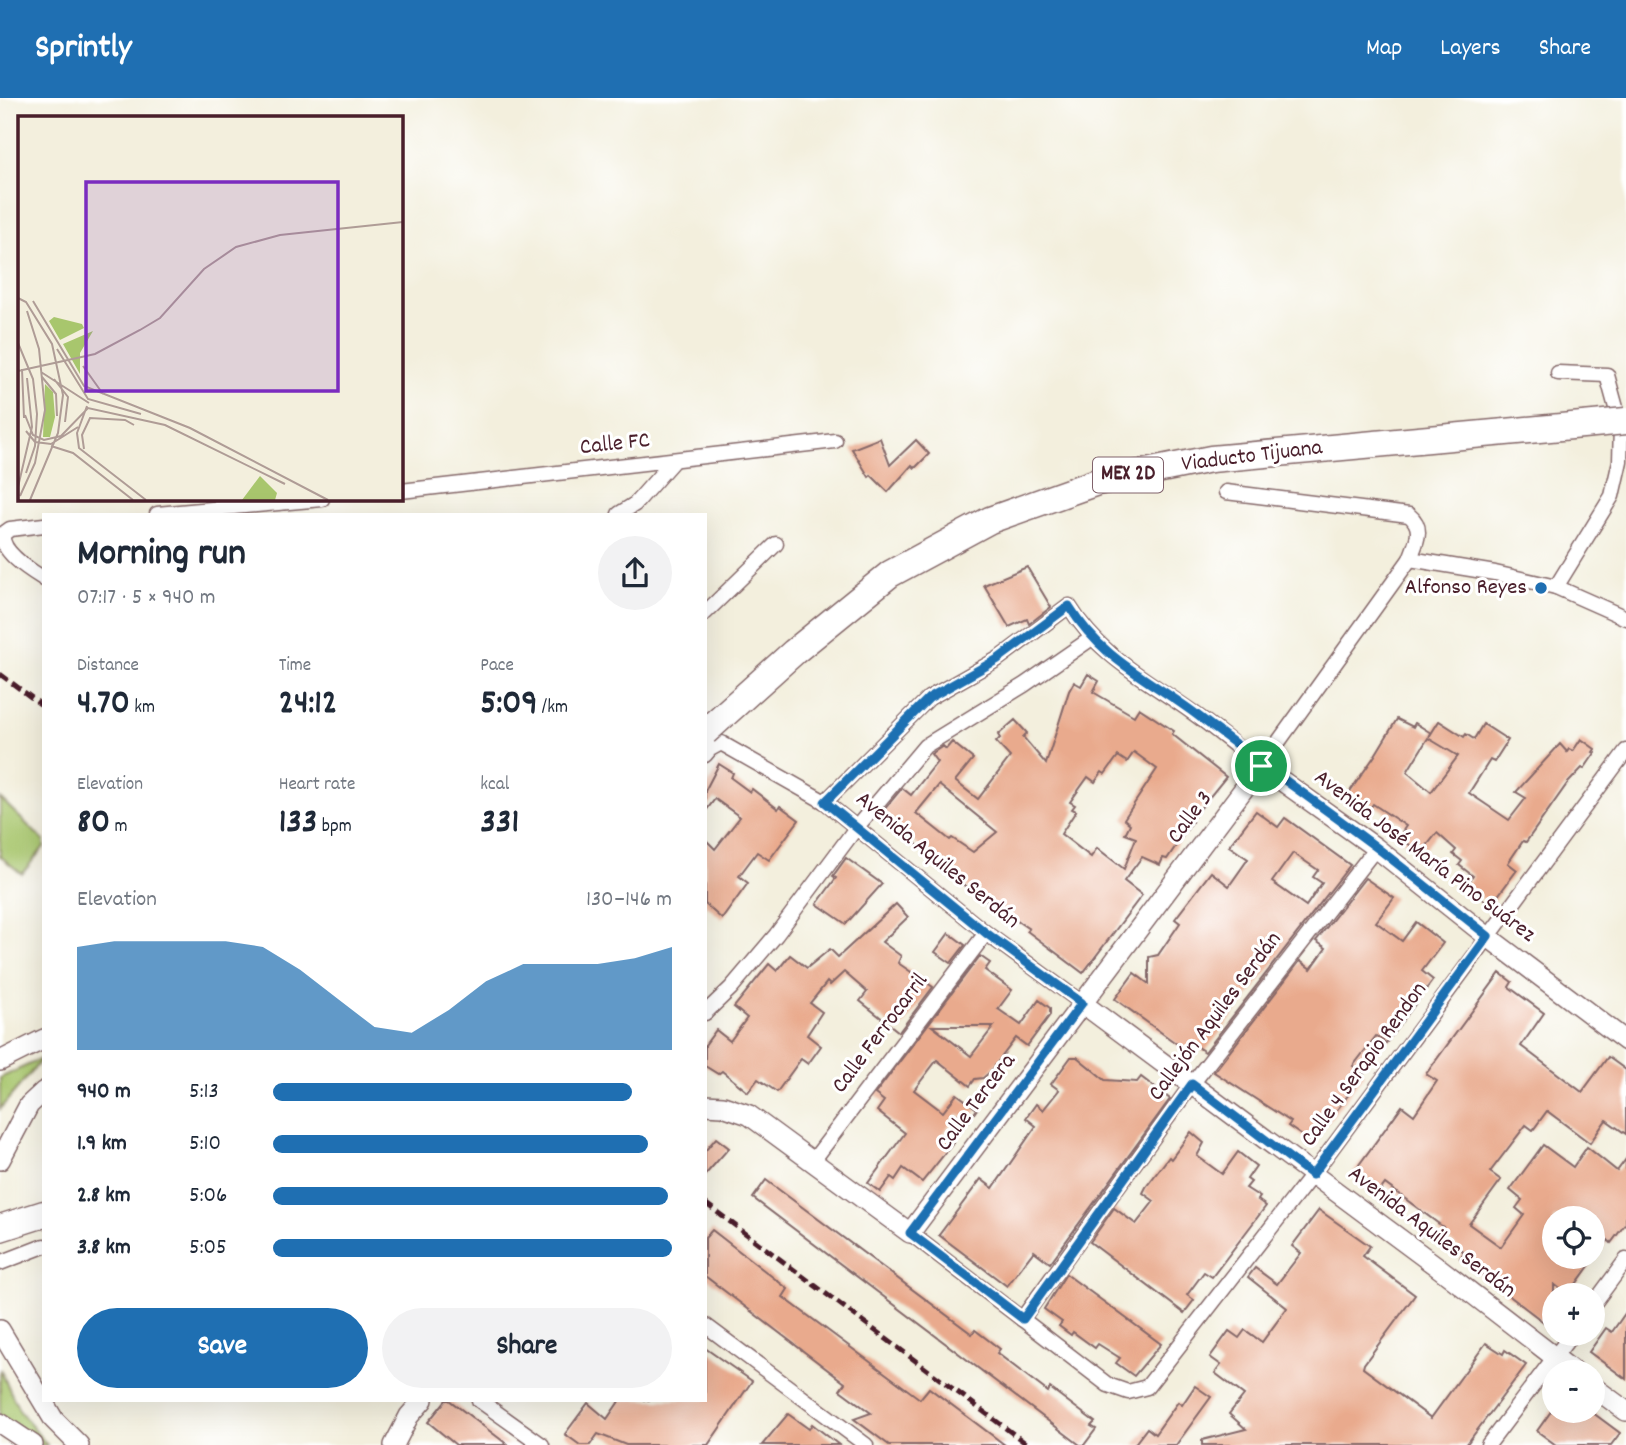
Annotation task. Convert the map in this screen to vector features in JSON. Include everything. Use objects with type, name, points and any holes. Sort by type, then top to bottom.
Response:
[{"type":"highway","name":"Viaducto Tijuana","points":[[707,714],[757,663],[832,600],[899,553],[963,517],[1064,480],[1142,459],[1247,441],[1626,404]]},
{"type":"highway","name":"Viaducto Tijuana","points":[[713,737],[794,652],[890,574],[990,520],[1097,482],[1211,459],[1626,421]]},
{"type":"highway","points":[[0,1230],[42,1217]]},
{"type":"street","points":[[1556,587],[1612,496],[1620,461],[1621,426],[1607,375],[1558,373]]},
{"type":"street","name":"Calle FC","points":[[402,491],[672,462],[835,441]]},
{"type":"street","points":[[621,513],[635,504],[672,462]]},
{"type":"street","points":[[1226,492],[1409,515],[1417,521],[1419,530],[1410,559],[1495,573],[1556,587],[1626,618]]},
{"type":"street","points":[[169,513],[311,500]]},
{"type":"street","points":[[42,525],[10,529],[3,534],[2,544],[42,578]]},
{"type":"street","points":[[707,611],[776,544]]},
{"type":"street","name":"Calle 3","points":[[1082,1003],[1261,766],[1410,559]]},
{"type":"street","name":"Avenida José María Pino Suárez","points":[[825,802],[929,698],[998,659],[1069,606],[1087,633],[1110,656],[1194,713],[1261,766],[1376,848],[1626,1041]]},
{"type":"street","points":[[707,1011],[731,988],[776,935],[856,828],[925,746],[1024,685],[1087,633]]},
{"type":"street","name":"Avenida Aquiles Serdán","points":[[713,737],[825,802],[986,933],[1439,1268],[1557,1360]]},
{"type":"street","name":"Calle 4 Serapio Rendon","points":[[1023,1319],[1108,1385],[1128,1392],[1138,1391],[1154,1380],[1312,1175],[1626,751]]},
{"type":"street","name":"Callejón Aquiles Serdán","points":[[1023,1319],[1192,1084],[1376,848]]},
{"type":"street","name":"Calle Ferrocarril","points":[[812,1162],[986,933]]},
{"type":"street","name":"Calle Tercera","points":[[910,1233],[1082,1003]]},
{"type":"street","points":[[0,1061],[42,1040]]},
{"type":"street","points":[[0,1160],[29,1105],[42,1093]]},
{"type":"street","points":[[714,1106],[749,1115],[1023,1319]]},
{"type":"street","points":[[0,1263],[42,1247]]},
{"type":"street","points":[[1605,1288],[1626,1260]]},
{"type":"street","points":[[707,1326],[866,1445]]},
{"type":"street","points":[[0,1331],[42,1400]]},
{"type":"street","points":[[1488,1445],[1563,1346]]},
{"type":"street","points":[[1605,1396],[1626,1411]]},
{"type":"street","points":[[43,1402],[54,1420],[79,1445]]},
{"type":"street","points":[[394,1445],[409,1416],[421,1402]]},
{"type":"street","points":[[482,1402],[541,1445]]},
{"type":"street","points":[[0,1423],[33,1445]]},
{"type":"green space","points":[[0,798],[42,839],[42,849],[22,874],[0,856]]},
{"type":"green space","points":[[42,1058],[0,1109],[0,1078]]},
{"type":"green space","points":[[0,1369],[19,1410],[47,1445],[18,1445],[0,1428]]},
{"type":"building","points":[[880,438],[890,465],[916,440],[929,454],[915,468],[912,465],[888,492],[871,475],[869,477],[852,449]]},
{"type":"building","points":[[1027,567],[1051,607],[1029,624],[1027,619],[1009,627],[984,585]]},
{"type":"building","points":[[1088,674],[1099,681],[1093,692],[1134,716],[1139,708],[1174,731],[1172,734],[1226,777],[1190,821],[1192,822],[1167,859],[1163,858],[1160,865],[1142,857],[1124,881],[1142,895],[1083,973],[1027,931],[1029,929],[962,884],[891,822],[888,826],[878,817],[902,788],[911,795],[937,762],[931,754],[943,746],[946,749],[952,742],[973,759],[955,781],[978,799],[1010,757],[996,742],[1000,738],[998,735],[1015,720],[1027,733],[1023,737],[1046,764],[1069,691],[1074,682],[1081,686]],"holes":[[[1134,752],[1157,769],[1124,819],[1130,824],[1125,834],[1136,838],[1124,869],[1097,848],[1091,857],[1061,834],[1076,811],[1072,809],[1075,805],[1070,802],[1088,777],[1095,782],[1102,772],[1105,774],[1118,756],[1127,762]],[[939,785],[997,832],[973,852],[952,838],[950,840],[916,813]]]},
{"type":"building","points":[[1397,719],[1413,727],[1415,723],[1431,733],[1429,737],[1439,721],[1464,737],[1466,734],[1474,739],[1483,724],[1508,740],[1494,762],[1490,760],[1469,793],[1509,820],[1526,798],[1516,792],[1560,744],[1567,752],[1569,749],[1573,751],[1581,739],[1595,749],[1584,769],[1567,784],[1508,863],[1517,870],[1491,905],[1466,886],[1473,876],[1459,865],[1462,861],[1453,854],[1456,850],[1437,833],[1421,853],[1403,840],[1406,836],[1402,832],[1406,826],[1373,804],[1367,812],[1346,797]],"holes":[[[1428,738],[1458,756],[1431,792],[1407,772]]]},
{"type":"building","points":[[719,764],[733,773],[731,778],[750,792],[752,789],[778,809],[780,806],[799,820],[769,860],[757,852],[739,876],[748,883],[722,919],[707,906],[707,841],[715,849],[740,817],[715,799],[707,809],[707,787]]},
{"type":"building","points":[[1256,811],[1278,827],[1285,818],[1350,865],[1205,1052],[1194,1045],[1188,1052],[1115,999],[1134,973],[1149,984],[1149,957],[1158,955],[1180,923],[1175,919],[1211,872],[1229,886],[1248,859],[1229,846]],"holes":[[[1293,853],[1318,870],[1313,877],[1322,883],[1306,906],[1272,882]]]},
{"type":"building","points":[[846,858],[882,884],[846,924],[817,904],[836,878],[833,876]]},
{"type":"building","points":[[1365,878],[1394,898],[1376,922],[1402,941],[1416,922],[1443,943],[1422,971],[1433,980],[1386,1043],[1376,1036],[1353,1066],[1364,1074],[1315,1139],[1308,1140],[1288,1126],[1291,1122],[1214,1072],[1300,961],[1311,969],[1326,948],[1316,941]]},
{"type":"building","points":[[896,904],[908,917],[882,942],[901,956],[898,963],[933,987],[899,1032],[860,1001],[867,992],[844,972],[830,985],[827,982],[810,1003],[822,1012],[807,1035],[821,1046],[808,1064],[801,1059],[777,1092],[758,1079],[748,1092],[722,1071],[718,1074],[707,1067],[707,1042],[716,1030],[730,1041],[747,1018],[734,1007],[769,964],[777,971],[790,955],[807,968],[830,949],[838,957]]},
{"type":"building","points":[[949,933],[965,945],[951,963],[935,952]]},
{"type":"building","points":[[980,956],[990,963],[985,970],[1012,990],[998,1009],[1021,1025],[1039,1000],[1050,1008],[1050,1015],[1027,1046],[1016,1038],[990,1072],[983,1078],[975,1079],[970,1086],[937,1060],[914,1090],[943,1112],[957,1094],[977,1109],[969,1121],[958,1114],[943,1134],[954,1142],[922,1182],[903,1168],[895,1180],[891,1177],[880,1192],[868,1183],[905,1133],[877,1111],[884,1101],[875,1094]],"holes":[[[932,1026],[994,1026],[971,1056]]]},
{"type":"building","points":[[1500,973],[1512,982],[1509,987],[1544,1013],[1521,1046],[1582,1092],[1608,1057],[1626,1070],[1626,1134],[1606,1120],[1590,1143],[1547,1111],[1533,1130],[1526,1125],[1490,1172],[1501,1180],[1469,1224],[1501,1247],[1524,1215],[1516,1208],[1522,1200],[1510,1190],[1543,1145],[1573,1167],[1587,1147],[1617,1171],[1626,1159],[1626,1223],[1611,1243],[1608,1240],[1605,1244],[1605,1206],[1542,1206],[1542,1269],[1587,1269],[1577,1283],[1542,1283],[1542,1321],[1460,1258],[1464,1252],[1439,1233],[1443,1227],[1385,1184],[1379,1192],[1353,1173],[1402,1106],[1414,1115],[1437,1081],[1426,1074]]},
{"type":"building","points":[[1071,1057],[1077,1057],[1105,1080],[1137,1082],[1141,1077],[1170,1099],[1050,1263],[1034,1251],[1007,1286],[939,1235],[981,1179],[993,1188],[1036,1126],[1026,1118],[1036,1104],[1043,1110],[1059,1090],[1051,1084]]},
{"type":"building","points":[[1191,1132],[1204,1143],[1197,1156],[1222,1174],[1238,1152],[1256,1166],[1247,1179],[1251,1182],[1246,1188],[1260,1197],[1258,1200],[1266,1206],[1212,1277],[1204,1272],[1187,1295],[1194,1300],[1184,1313],[1090,1242],[1114,1208],[1136,1224],[1154,1201],[1143,1193],[1146,1187]]},
{"type":"building","points":[[716,1138],[729,1148],[707,1173],[707,1149]]},
{"type":"building","points":[[766,1180],[972,1334],[975,1330],[1000,1349],[997,1353],[1048,1392],[1050,1388],[1095,1422],[1091,1426],[1096,1429],[1084,1445],[1080,1445],[753,1198]]},
{"type":"building","points":[[1319,1210],[1370,1246],[1363,1256],[1415,1295],[1363,1368],[1431,1418],[1486,1343],[1503,1354],[1505,1350],[1526,1365],[1466,1445],[1202,1445],[1202,1440],[1246,1429],[1229,1414],[1244,1395],[1215,1373],[1221,1365],[1210,1357],[1229,1331],[1239,1338],[1245,1330],[1262,1342],[1287,1308],[1248,1277],[1255,1268],[1277,1284],[1301,1253],[1292,1246]]},
{"type":"building","points":[[712,1230],[788,1289],[783,1297],[920,1399],[929,1388],[1005,1445],[889,1445],[854,1419],[871,1413],[840,1390],[845,1383],[707,1278],[707,1236]]},
{"type":"building","points":[[1066,1274],[1161,1344],[1134,1376],[1116,1363],[1120,1358],[1098,1344],[1095,1348],[1073,1332],[1071,1335],[1059,1326],[1062,1322],[1044,1309]]},
{"type":"building","points":[[1626,1312],[1626,1379],[1605,1364],[1605,1360],[1600,1360],[1589,1352],[1593,1346],[1605,1346],[1606,1328],[1612,1332]]},
{"type":"building","points":[[707,1349],[752,1381],[708,1445],[626,1445],[598,1434],[590,1445],[580,1445],[565,1434],[588,1403],[607,1419],[619,1402],[707,1402]]},
{"type":"building","points":[[1195,1386],[1211,1397],[1176,1445],[1134,1445],[1147,1428],[1155,1434],[1178,1402],[1182,1405]]},
{"type":"building","points":[[444,1402],[452,1402],[508,1445],[456,1445],[428,1422]]},
{"type":"building","points":[[788,1414],[809,1429],[812,1424],[839,1445],[762,1445]]},
{"type":"building","points":[[1605,1422],[1620,1433],[1611,1445],[1556,1445],[1537,1431],[1543,1423]]},
{"type":"railway","points":[[0,674],[42,706]]},
{"type":"railway","points":[[707,1204],[1028,1445]]},
{"type":"place","name":"Alfonso Reyes","points":[[1541,588]]},
{"type":"route","points":[[1069,606],[1092,638],[1110,656],[1194,713],[1261,766],[1376,848],[1488,936],[1312,1175],[1192,1084],[1023,1319],[910,1233],[1082,1003],[986,933],[825,802],[929,698],[998,659],[1069,606]]}]
